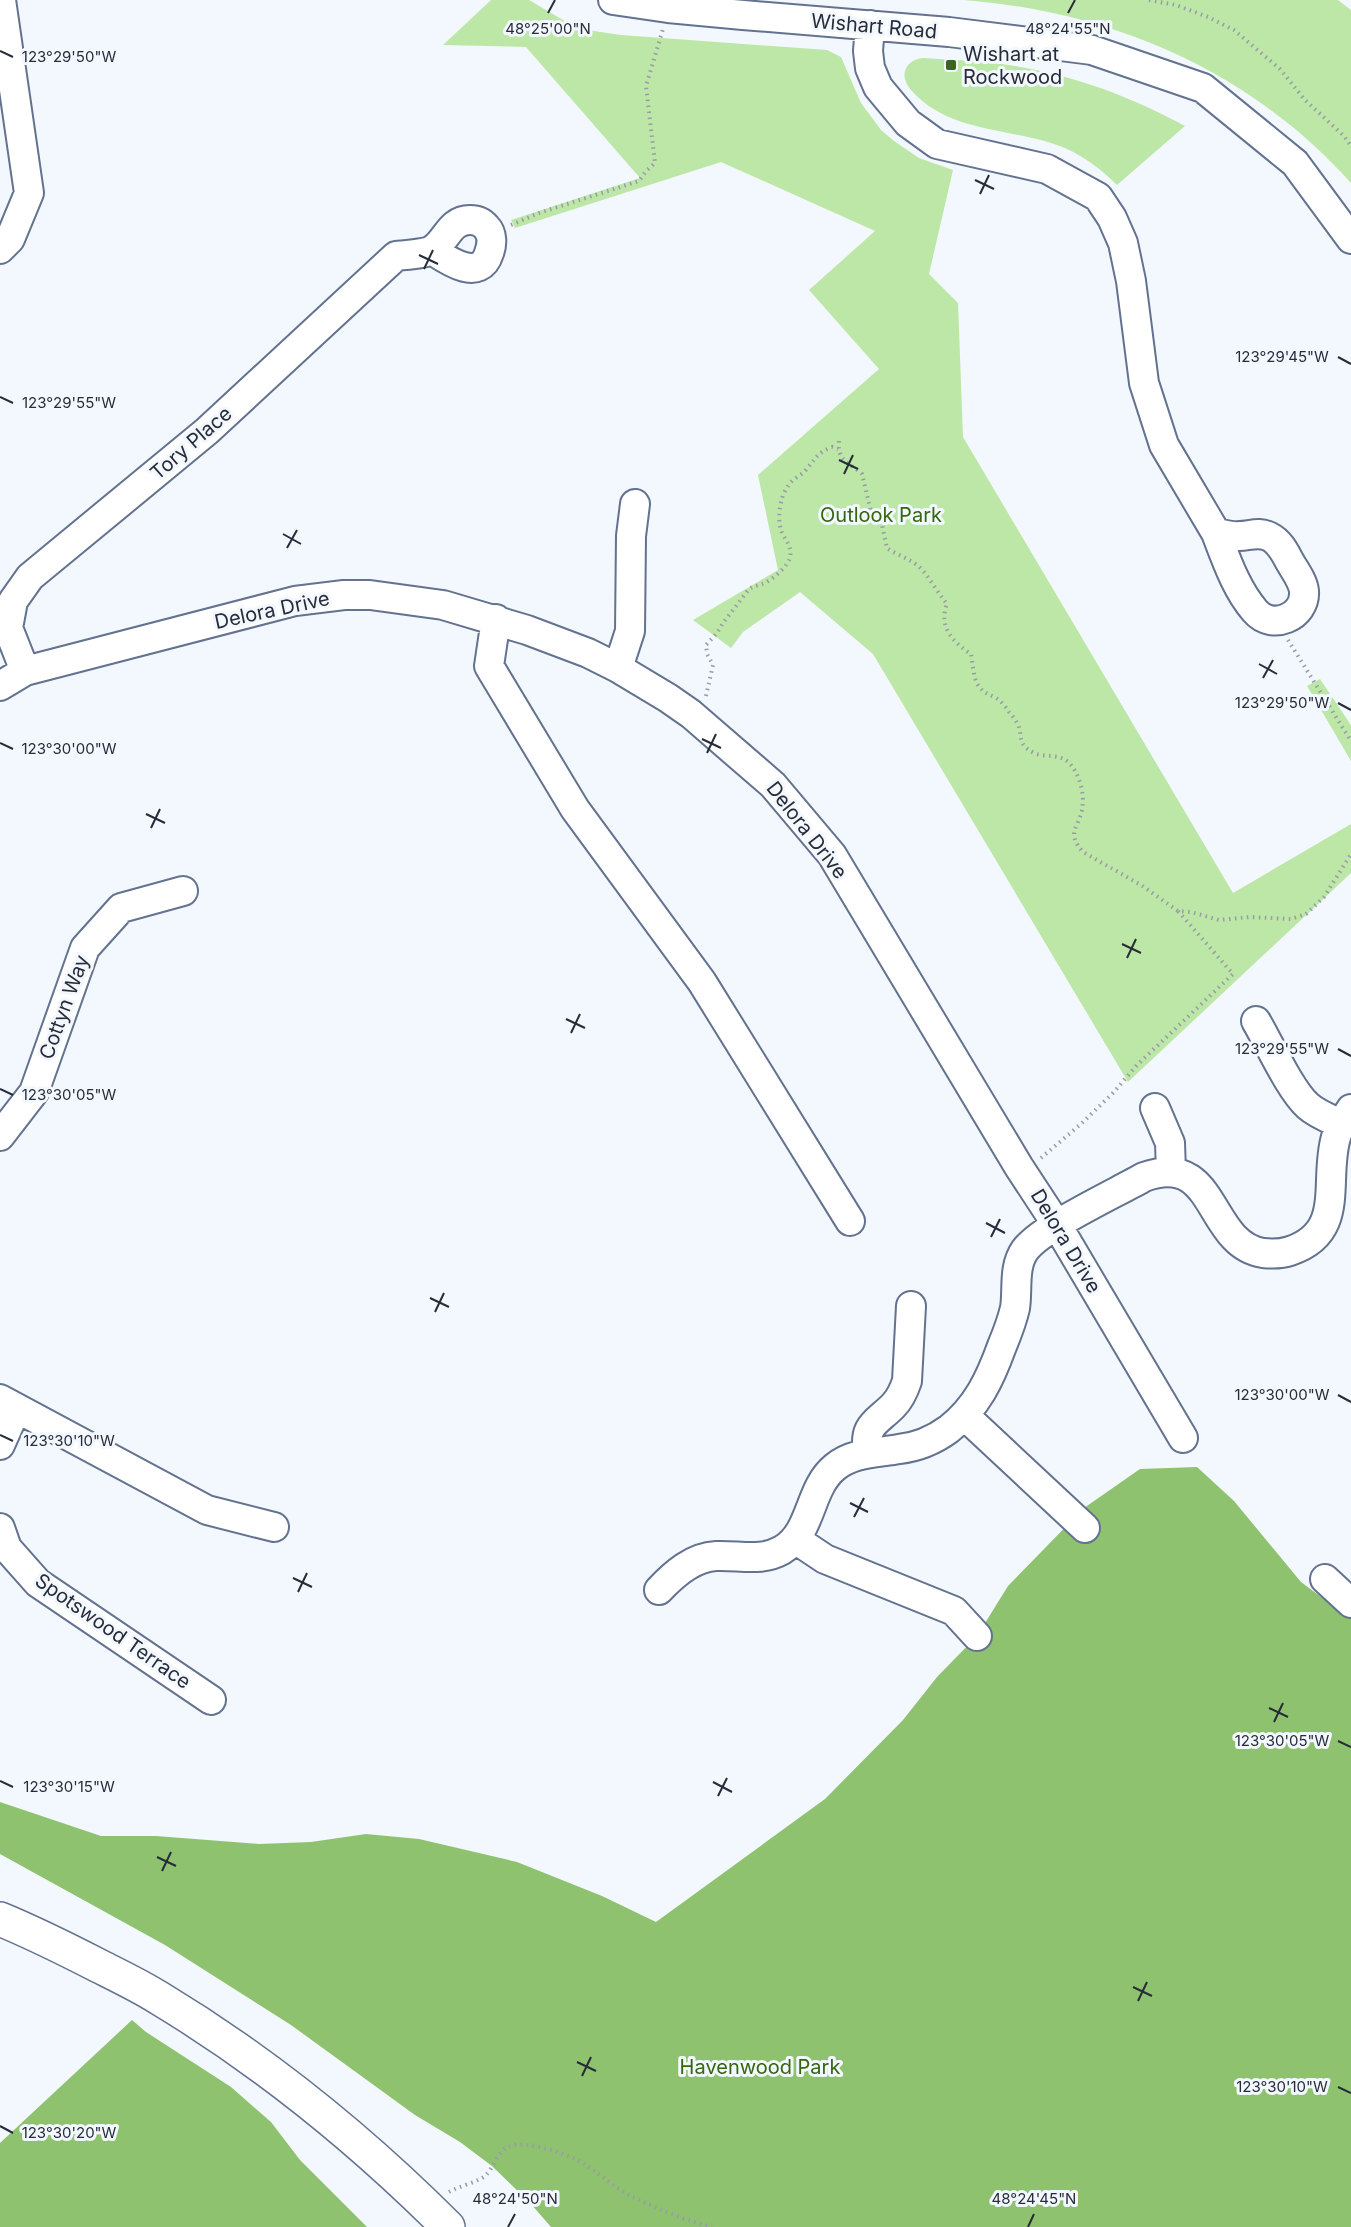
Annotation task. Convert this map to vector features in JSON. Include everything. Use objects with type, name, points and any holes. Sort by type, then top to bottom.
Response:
[{"type":"main road","points":[[0,1919],[34,1933],[158,1997],[250,2057],[335,2122],[395,2174],[447,2213]]},
{"type":"street","points":[[0,249],[10,239],[29,193],[1,0]]},
{"type":"street","name":"Wishart Road","points":[[613,0],[668,8],[870,25],[1092,50],[1203,88],[1295,163],[1351,239]]},
{"type":"street","points":[[870,25],[868,51],[870,68],[878,87],[908,123],[938,144],[1047,169],[1098,197],[1112,218],[1123,243],[1131,281],[1144,383],[1164,445],[1216,532],[1231,572],[1255,612],[1272,621],[1282,620],[1298,610],[1303,602],[1302,583],[1278,543],[1262,534],[1238,536],[1216,532]]},
{"type":"street","points":[[462,220],[476,220],[485,225],[491,234],[488,257],[480,266],[469,268],[456,266],[432,250],[455,224],[462,220]]},
{"type":"street","name":"Tory Place","points":[[25,672],[8,628],[13,601],[30,578],[207,431],[396,256],[432,250]]},
{"type":"street","points":[[618,668],[630,631],[631,536],[635,504]]},
{"type":"street","name":"Delora Drive","points":[[0,686],[25,672],[295,601],[319,597],[370,595],[443,605],[558,641],[618,668],[691,714],[773,784],[832,855],[1057,1225],[1183,1438]]},
{"type":"street","points":[[496,620],[489,666],[575,809],[702,982],[850,1221]]},
{"type":"street","name":"Cottyn Way","points":[[0,1136],[34,1092],[85,948],[121,908],[183,891]]},
{"type":"street","points":[[659,1590],[682,1569],[699,1559],[715,1556],[758,1558],[784,1549],[795,1539],[804,1524],[817,1491],[835,1467],[849,1458],[868,1453],[920,1445],[949,1429],[984,1391],[1011,1323],[1015,1306],[1018,1266],[1023,1252],[1032,1242],[1057,1225],[1144,1177],[1158,1172],[1171,1171],[1184,1175],[1198,1184],[1223,1224],[1237,1240],[1258,1252],[1285,1253],[1310,1242],[1320,1233],[1330,1205],[1336,1137],[1346,1116],[1317,1113],[1307,1105],[1297,1093],[1256,1021]]},
{"type":"street","points":[[1155,1108],[1170,1143],[1171,1171]]},
{"type":"street","points":[[868,1453],[866,1443],[868,1431],[875,1421],[894,1405],[907,1381],[911,1306]]},
{"type":"street","points":[[0,1445],[8,1404],[207,1510],[274,1527]]},
{"type":"street","points":[[964,1415],[1085,1528]]},
{"type":"street","name":"Spotswood Terrace","points":[[0,1528],[7,1548],[38,1583],[211,1700]]},
{"type":"street","points":[[795,1539],[825,1559],[954,1611],[977,1636]]},
{"type":"street","points":[[1325,1579],[1351,1603]]},
{"type":"path","points":[[1149,0],[1176,5],[1234,30],[1280,69],[1305,100],[1344,136],[1351,147]]},
{"type":"path","points":[[491,234],[539,213],[639,181],[655,163],[646,86],[668,8]]},
{"type":"path","points":[[838,441],[838,449],[843,462],[862,474],[873,519],[882,525],[887,548],[897,552],[900,557],[924,572],[947,604],[943,621],[954,642],[971,654],[976,681],[980,687],[984,692],[998,699],[1010,712],[1017,724],[1022,742],[1027,747],[1043,756],[1063,758],[1076,774],[1080,782],[1082,802],[1082,812],[1074,826],[1077,844],[1083,852],[1141,885],[1178,911],[1233,974],[1137,1065],[1114,1092],[1082,1123],[1023,1172]]},
{"type":"path","points":[[691,714],[700,708],[710,686],[713,665],[707,654],[706,645],[709,640],[717,633],[749,589],[765,583],[781,571],[789,560],[790,545],[780,528],[780,517],[784,495],[789,484],[804,472],[815,456],[832,447],[838,449]]},
{"type":"path","points":[[1282,620],[1285,634],[1351,741]]},
{"type":"path","points":[[1178,911],[1191,912],[1219,920],[1250,917],[1291,919],[1306,914],[1317,906],[1351,854]]},
{"type":"path","points":[[447,2213],[446,2193],[464,2184],[477,2182],[485,2176],[502,2151],[517,2144],[531,2145],[584,2163],[630,2196],[686,2220],[712,2227]]},
{"type":"green space","name":"Outlook Park","points":[[491,0],[529,0],[568,23],[594,31],[827,50],[841,57],[861,103],[881,130],[919,158],[953,170],[929,274],[958,303],[963,437],[1233,893],[1351,824],[1351,873],[1128,1082],[873,654],[800,592],[743,632],[731,648],[693,620],[778,570],[758,475],[879,369],[809,290],[875,231],[721,162],[515,228],[511,220],[640,178],[526,47],[443,45]]},
{"type":"green space","points":[[963,0],[1338,0],[1351,10],[1351,183],[1312,143],[1269,109],[1223,79],[1175,54],[1124,33],[1072,17],[1018,6]]},
{"type":"green space","points":[[923,58],[1004,64],[1038,70],[1124,97],[1185,126],[1117,185],[1089,162],[1065,148],[1038,139],[961,122],[927,104],[910,89],[905,77],[906,68],[910,63]]},
{"type":"green space","points":[[1320,679],[1351,725],[1351,761],[1307,686]]},
{"type":"green space","name":"Havenwood Park","points":[[1197,1467],[1234,1501],[1301,1582],[1344,1614],[1351,1615],[1351,2227],[551,2227],[492,2166],[460,2142],[415,2115],[291,2025],[165,1945],[0,1854],[0,1802],[101,1836],[156,1836],[259,1844],[311,1842],[366,1834],[419,1839],[517,1862],[602,1896],[656,1922],[825,1799],[903,1720],[937,1677],[977,1636],[1008,1586],[1084,1508],[1140,1469]]},
{"type":"green space","points":[[132,2020],[146,2032],[231,2087],[271,2122],[300,2160],[367,2227],[0,2227],[0,2143]]},
{"type":"place","name":"Wishart at Rockwood","points":[[951,65]]}]
